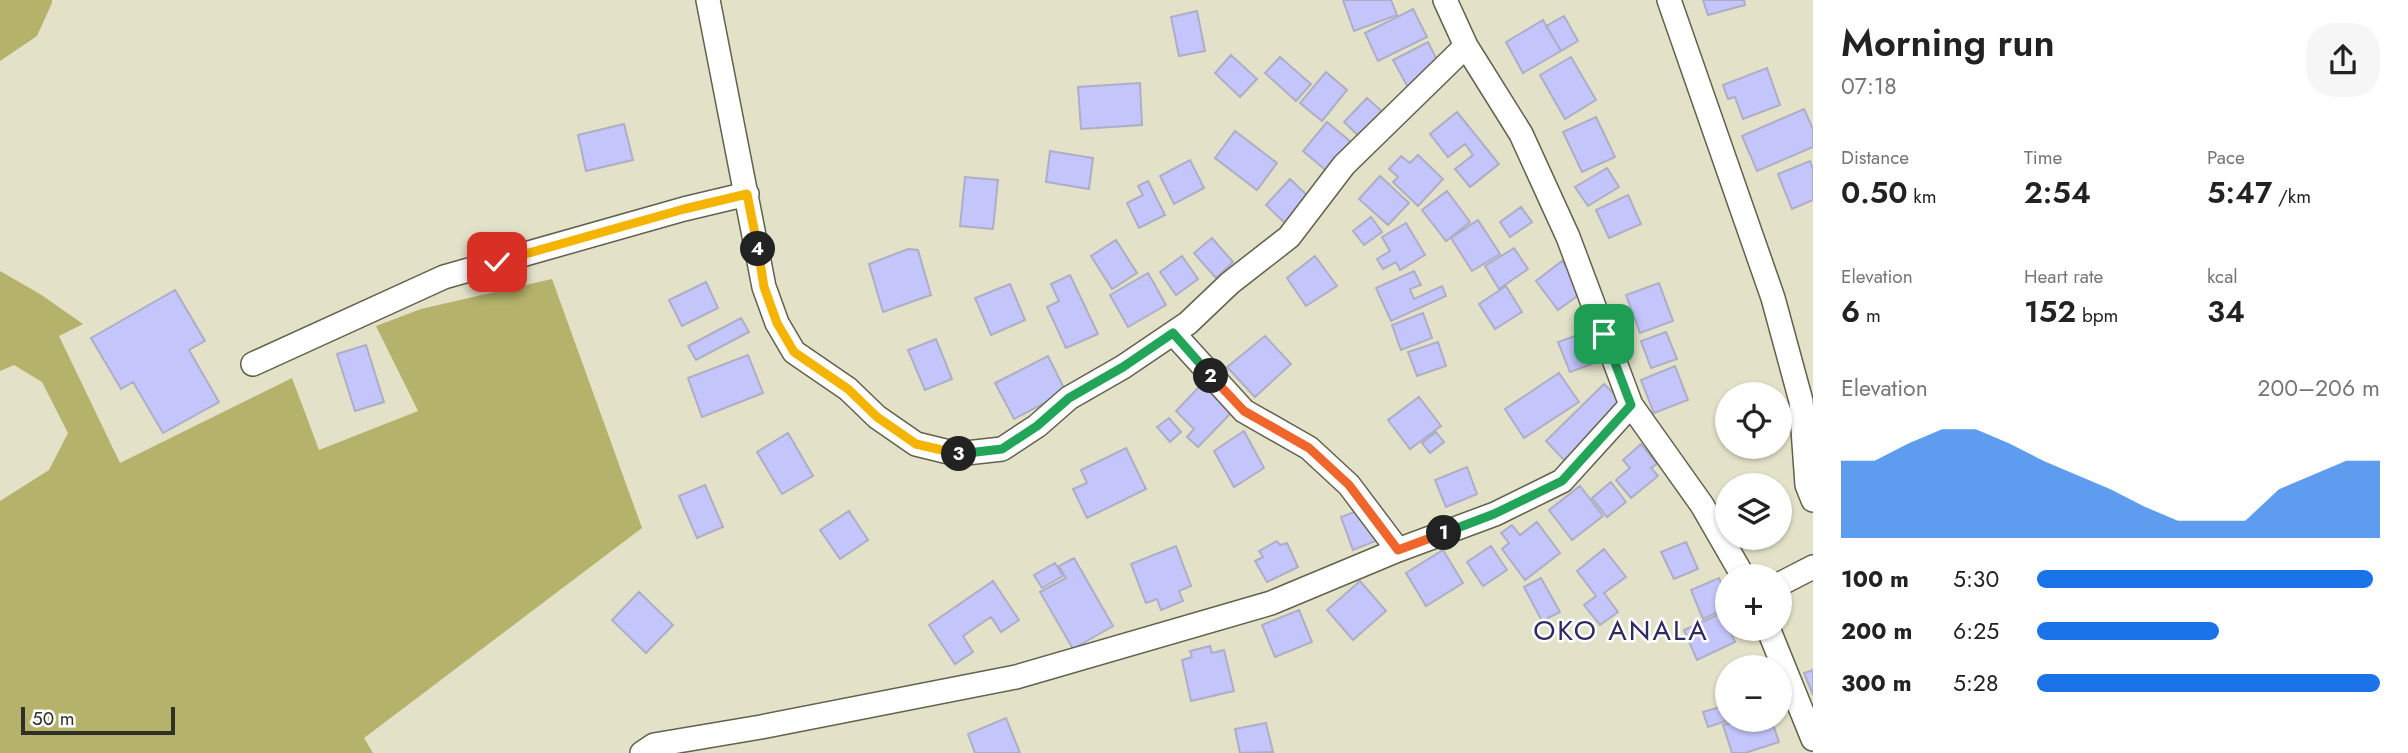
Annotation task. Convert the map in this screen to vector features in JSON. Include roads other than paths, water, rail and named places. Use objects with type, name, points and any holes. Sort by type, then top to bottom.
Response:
[{"type":"street","points":[[708,0],[764,287],[777,323],[794,352],[848,389],[877,417],[916,444],[957,454],[1002,449],[1037,426],[1069,398],[1123,367],[1188,323],[1230,283],[1289,237],[1344,165],[1466,46]]},
{"type":"street","points":[[1445,0],[1466,46],[1521,134],[1568,237],[1631,405],[1702,505],[1736,564]]},
{"type":"street","points":[[1669,0],[1773,298],[1801,401],[1807,485],[1813,500]]},
{"type":"street","points":[[253,364],[444,277],[684,209],[747,194]]},
{"type":"street","points":[[1173,333],[1244,411],[1309,448],[1349,485],[1398,550]]},
{"type":"street","points":[[642,753],[654,744],[761,727],[1016,677],[1271,603],[1398,550],[1494,514],[1562,481],[1631,405]]},
{"type":"street","points":[[1792,577],[1813,566]]},
{"type":"street","points":[[1773,641],[1813,739]]},
{"type":"district","name":"OKO ANALA","points":[[1621,630]]}]
